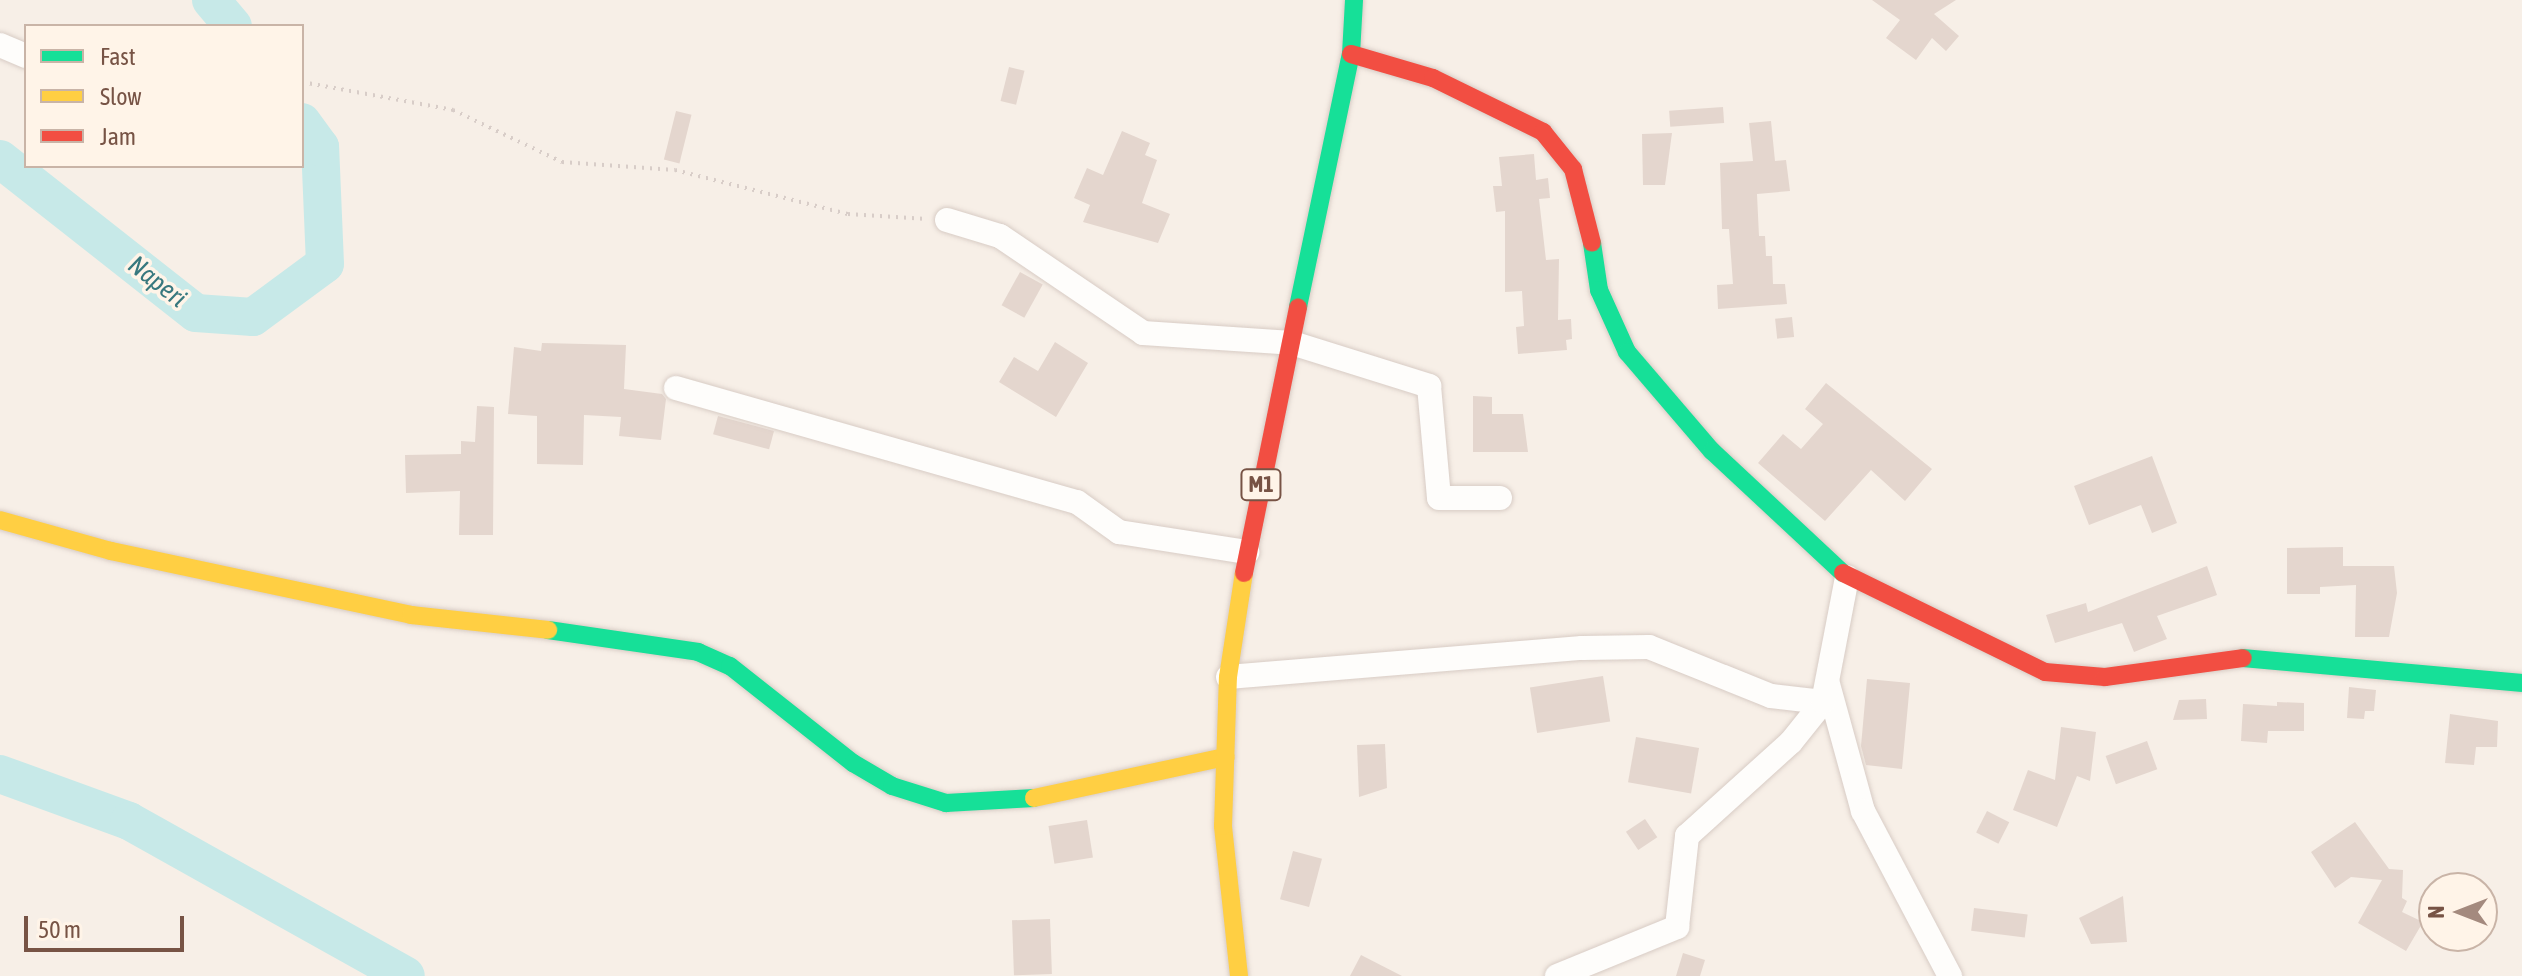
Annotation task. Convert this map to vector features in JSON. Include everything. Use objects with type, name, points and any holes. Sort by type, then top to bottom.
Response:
[{"type":"main road","name":"M1","points":[[1239,976],[1223,826],[1228,677],[1247,552],[1351,54],[1354,0]]},
{"type":"main road","points":[[1351,54],[1433,78],[1543,132],[1573,169],[1588,214],[1599,290],[1627,352],[1712,451],[1847,577],[2045,672],[2105,677],[2235,657],[2522,683]]},
{"type":"main road","points":[[0,520],[111,551],[411,615],[590,634],[698,652],[730,666],[853,763],[892,786],[946,803],[1043,798],[1226,757]]},
{"type":"street","points":[[0,45],[24,55]]},
{"type":"street","points":[[947,220],[1000,236],[1143,333],[1292,343],[1429,386],[1439,498],[1500,498]]},
{"type":"street","points":[[676,388],[1077,502],[1119,532],[1247,552]]},
{"type":"street","points":[[1557,976],[1677,927],[1687,836],[1791,742],[1825,693],[1847,577]]},
{"type":"street","points":[[1228,677],[1582,648],[1649,647],[1771,696],[1825,693]]},
{"type":"street","points":[[1825,693],[1863,811],[1950,976]]},
{"type":"path","points":[[304,82],[453,110],[562,162],[675,170],[848,214],[947,220]]},
{"type":"building","points":[[1872,0],[1956,0],[1934,14],[1959,36],[1946,51],[1932,38],[1916,60],[1886,38],[1900,20]]},
{"type":"building","points":[[1009,67],[1025,71],[1016,105],[1001,101]]},
{"type":"building","points":[[1723,107],[1724,123],[1670,127],[1669,111]]},
{"type":"building","points":[[676,111],[692,115],[679,163],[664,160]]},
{"type":"building","points":[[1771,121],[1775,161],[1786,160],[1790,191],[1757,194],[1759,236],[1765,236],[1766,256],[1772,256],[1773,284],[1785,284],[1787,304],[1718,309],[1717,285],[1733,284],[1729,229],[1722,229],[1720,163],[1753,161],[1749,123]]},
{"type":"building","points":[[1122,131],[1150,143],[1145,155],[1157,160],[1142,203],[1170,214],[1158,243],[1083,222],[1090,205],[1074,198],[1087,168],[1103,175]]},
{"type":"building","points":[[1672,133],[1665,185],[1643,185],[1642,134]]},
{"type":"building","points":[[1534,154],[1536,180],[1548,178],[1550,198],[1539,199],[1546,260],[1559,259],[1558,320],[1571,319],[1572,339],[1566,340],[1567,350],[1518,354],[1516,327],[1524,326],[1522,291],[1505,292],[1505,211],[1496,212],[1493,186],[1502,186],[1499,157]]},
{"type":"building","points":[[1020,272],[1043,285],[1024,318],[1002,305]]},
{"type":"building","points":[[1792,317],[1794,337],[1777,339],[1775,319]]},
{"type":"building","points":[[1055,342],[1088,363],[1056,417],[999,382],[1014,357],[1038,371]]},
{"type":"building","points":[[542,343],[626,345],[624,389],[662,394],[666,399],[661,440],[619,436],[621,417],[584,415],[583,465],[537,464],[537,416],[508,414],[514,347],[541,351]]},
{"type":"building","points":[[1826,383],[1932,469],[1905,501],[1871,470],[1825,521],[1758,463],[1783,434],[1801,449],[1823,424],[1805,409]]},
{"type":"building","points":[[1473,396],[1492,397],[1492,414],[1523,414],[1528,452],[1473,452]]},
{"type":"building","points":[[477,406],[494,407],[493,535],[459,535],[460,491],[406,493],[405,455],[461,454],[461,441],[475,442]]},
{"type":"building","points":[[718,416],[774,431],[769,449],[713,434]]},
{"type":"building","points":[[2152,456],[2177,523],[2152,533],[2141,505],[2089,525],[2074,486]]},
{"type":"building","points":[[2343,547],[2343,566],[2394,566],[2397,593],[2389,637],[2355,637],[2356,585],[2320,587],[2320,594],[2287,594],[2287,548]]},
{"type":"building","points":[[2207,566],[2217,595],[2157,616],[2167,639],[2134,652],[2122,623],[2055,643],[2046,615],[2086,603],[2088,612]]},
{"type":"building","points":[[1603,676],[1610,721],[1537,733],[1530,688]]},
{"type":"building","points":[[1867,679],[1910,683],[1902,769],[1866,765],[1861,746]]},
{"type":"building","points":[[2349,687],[2376,690],[2374,711],[2365,711],[2364,719],[2347,718]]},
{"type":"building","points":[[2206,699],[2207,719],[2173,720],[2179,700]]},
{"type":"building","points":[[2277,702],[2304,703],[2304,731],[2268,731],[2267,743],[2241,741],[2243,704],[2277,706]]},
{"type":"building","points":[[2450,714],[2498,721],[2497,747],[2476,747],[2474,765],[2445,763]]},
{"type":"building","points":[[2061,727],[2096,732],[2090,781],[2077,776],[2057,827],[2013,810],[2028,770],[2055,780]]},
{"type":"building","points":[[1636,737],[1699,748],[1691,793],[1628,782]]},
{"type":"building","points":[[2147,741],[2157,769],[2116,784],[2106,756]]},
{"type":"building","points":[[1385,744],[1387,788],[1359,797],[1357,745]]},
{"type":"building","points":[[1987,811],[2009,822],[1998,844],[1976,832]]},
{"type":"building","points":[[1645,819],[1657,837],[1638,850],[1626,832]]},
{"type":"building","points":[[1087,820],[1093,858],[1054,864],[1048,826]]},
{"type":"building","points":[[2355,822],[2389,869],[2403,870],[2402,898],[2407,901],[2402,912],[2418,920],[2418,931],[2406,951],[2358,923],[2382,880],[2351,877],[2335,888],[2311,852]]},
{"type":"building","points":[[1293,851],[1322,859],[1309,907],[1280,899]]},
{"type":"building","points":[[2123,896],[2127,942],[2091,944],[2079,918]]},
{"type":"building","points":[[1974,908],[2028,915],[2025,937],[1971,931]]},
{"type":"building","points":[[1050,919],[1052,974],[1014,975],[1012,920]]},
{"type":"building","points":[[1683,953],[1705,960],[1700,976],[1676,976]]},
{"type":"building","points":[[1361,955],[1402,976],[1350,976]]},
{"type":"waterway","name":"Naperi","points":[[211,0],[231,24]]},
{"type":"waterway","name":"Naperi","points":[[0,159],[196,313],[253,317],[325,264],[320,147],[304,125]]},
{"type":"waterway","name":"Naperi","points":[[0,774],[129,821],[406,976]]},
{"type":"traffic: fast","points":[[1298,307],[1351,54],[1354,0]]},
{"type":"traffic: fast","points":[[1592,243],[1599,290],[1627,352],[1712,451],[1843,573]]},
{"type":"traffic: fast","points":[[548,630],[698,652],[730,666],[853,763],[892,786],[946,803],[1034,798]]},
{"type":"traffic: fast","points":[[2243,658],[2522,683]]},
{"type":"traffic: slow","points":[[0,520],[111,551],[411,615],[548,630]]},
{"type":"traffic: slow","points":[[1239,976],[1223,826],[1228,677],[1244,573]]},
{"type":"traffic: slow","points":[[1034,798],[1226,757]]},
{"type":"traffic: jam","points":[[1351,54],[1433,78],[1543,132],[1573,169],[1592,243]]},
{"type":"traffic: jam","points":[[1244,573],[1298,307]]},
{"type":"traffic: jam","points":[[1843,573],[2045,672],[2105,677],[2243,658]]}]
